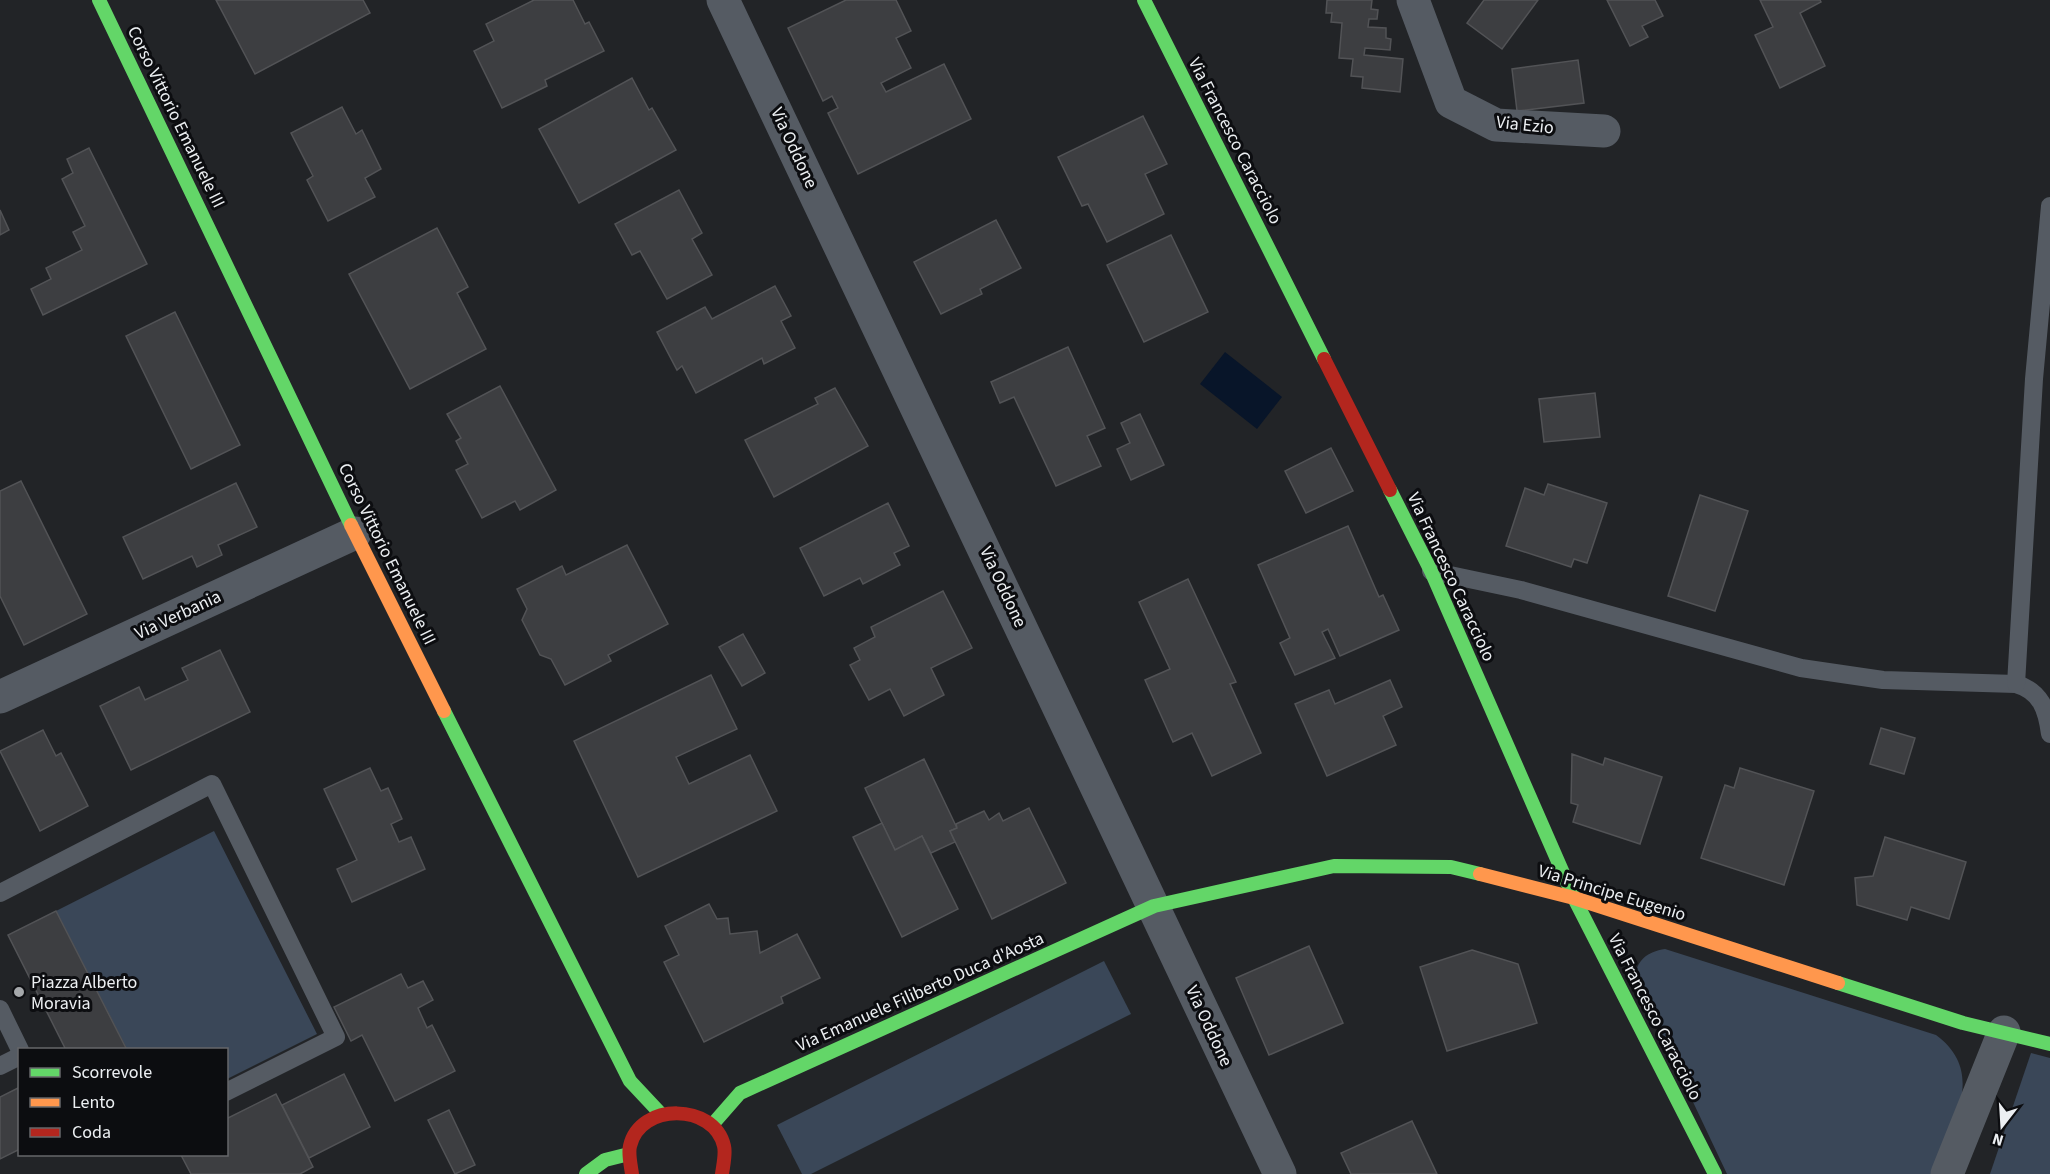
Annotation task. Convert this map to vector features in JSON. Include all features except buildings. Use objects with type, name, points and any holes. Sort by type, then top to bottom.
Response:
[{"type":"street","name":"Corso Vittorio Emanuele III","points":[[99,0],[355,533],[630,1081],[660,1113]]},
{"type":"street","name":"Via Oddone","points":[[723,0],[1280,1174]]},
{"type":"street","name":"Via Francesco Caracciolo","points":[[1144,0],[1431,571],[1574,898],[1716,1174]]},
{"type":"street","name":"Via Ezio","points":[[1413,0],[1451,102],[1496,125],[1604,131]]},
{"type":"street","name":"Via Verbania","points":[[0,697],[355,533]]},
{"type":"street","name":"Via Principe Eugenio","points":[[1154,906],[1334,866],[1451,867],[1574,898],[1964,1023],[2050,1044]]},
{"type":"street","name":"Via Emanuele Filiberto Duca d'Aosta","points":[[712,1125],[740,1093],[1154,906]]},
{"type":"street","points":[[1947,1174],[2004,1032]]},
{"type":"street","points":[[632,1174],[629,1154],[639,1129],[660,1113],[688,1112],[712,1125],[720,1137],[724,1152],[722,1174]]},
{"type":"street","points":[[586,1174],[605,1160],[629,1154]]},
{"type":"lane","points":[[2016,684],[2037,344],[2050,206]]},
{"type":"lane","points":[[1431,571],[1521,590],[1801,668],[1883,680],[2016,684],[2025,687],[2042,702],[2047,712],[2050,734]]},
{"type":"lane","points":[[0,893],[212,784],[336,1037],[228,1091]]},
{"type":"lane","points":[[0,1009],[19,1048]]},
{"type":"lane","points":[[0,1066],[18,1057]]},
{"type":"shaded area","points":[[1225,352],[1282,397],[1257,429],[1200,384]]},
{"type":"shaded area","points":[[214,831],[317,1034],[228,1078],[228,1048],[126,1048],[56,911]]},
{"type":"shaded area","points":[[1665,949],[1936,1035],[1952,1050],[1960,1066],[1963,1083],[1956,1119],[1933,1174],[1727,1174],[1635,979],[1640,962],[1644,958],[1653,952]]},
{"type":"shaded area","points":[[1104,961],[1131,1014],[811,1174],[802,1174],[777,1125]]},
{"type":"shaded area","points":[[2031,1053],[2050,1058],[2050,1174],[1990,1174]]},
{"type":"traffic: fast","points":[[99,0],[351,525]]},
{"type":"traffic: fast","points":[[1144,0],[1324,359]]},
{"type":"traffic: fast","points":[[1390,490],[1431,571],[1574,898],[1715,1174]]},
{"type":"traffic: fast","points":[[444,711],[630,1081],[660,1113]]},
{"type":"traffic: fast","points":[[712,1125],[740,1093],[1154,906],[1334,866],[1451,867],[1480,874]]},
{"type":"traffic: fast","points":[[1838,983],[1963,1023],[2050,1044]]},
{"type":"traffic: fast","points":[[586,1174],[605,1160],[629,1154]]},
{"type":"traffic: slow","points":[[351,525],[444,711]]},
{"type":"traffic: slow","points":[[1480,874],[1574,898],[1838,983]]},
{"type":"traffic: jam","points":[[1324,359],[1390,490]]},
{"type":"traffic: jam","points":[[632,1174],[629,1149],[636,1132],[648,1121],[662,1115],[677,1113],[706,1122],[718,1132],[725,1149],[722,1174]]},
{"type":"place","name":"Piazza Alberto Moravia","points":[[19,992]]}]
